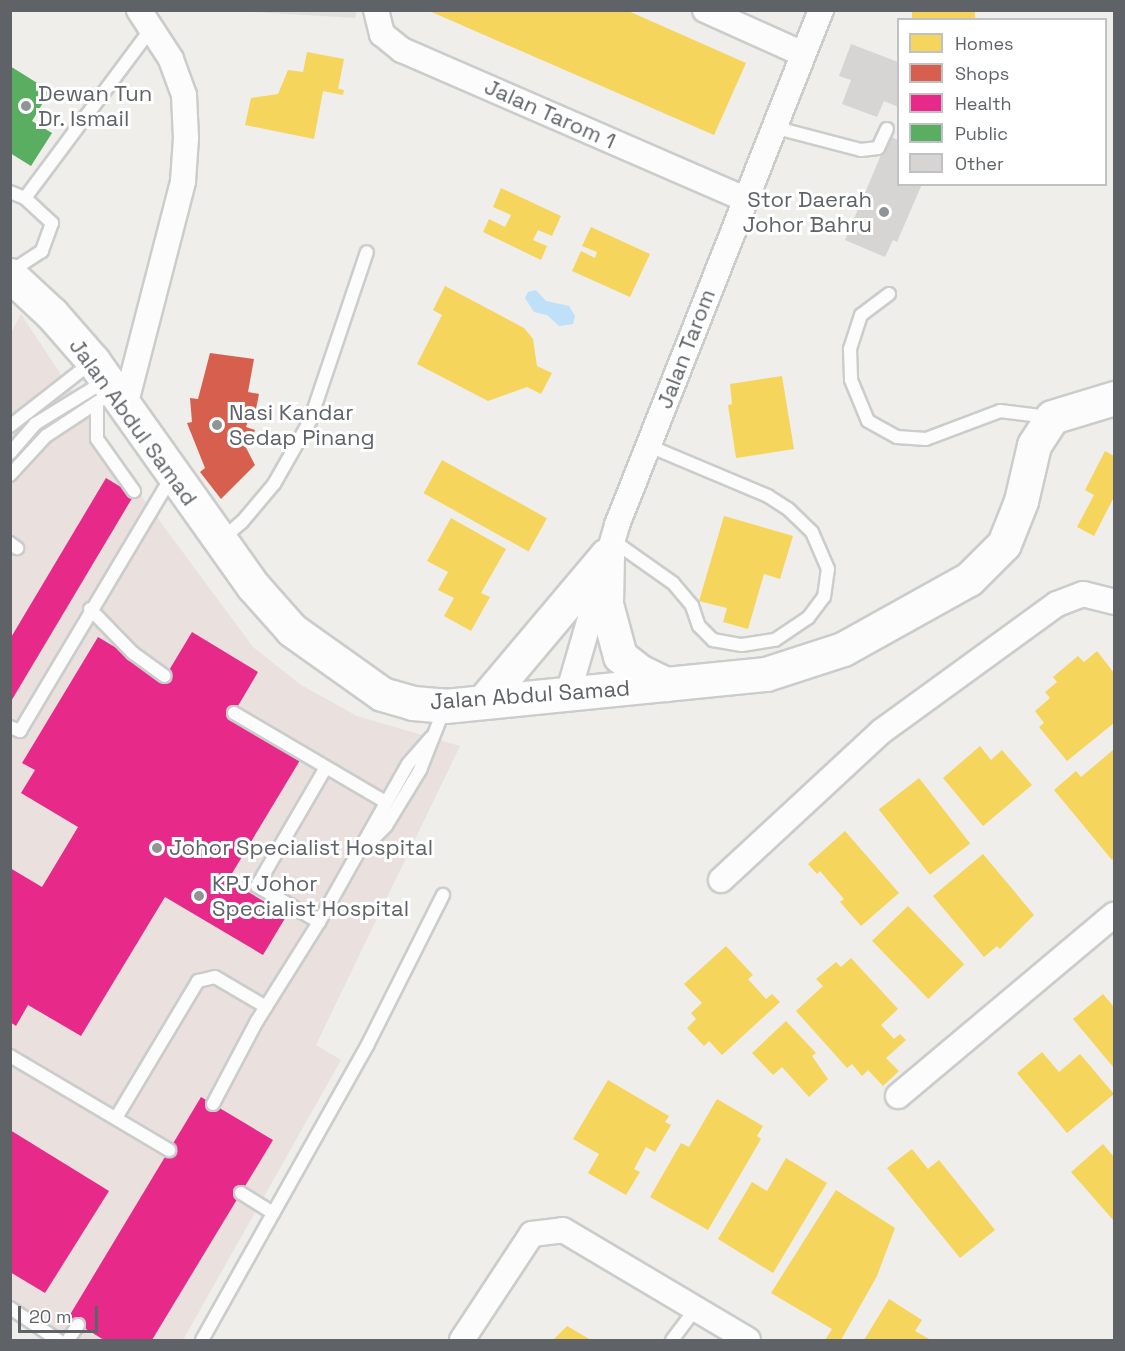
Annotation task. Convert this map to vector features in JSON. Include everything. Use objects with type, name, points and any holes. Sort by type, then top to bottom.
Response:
[{"type":"street","name":"Jalan Tarom 1","points":[[376,10],[382,34],[402,50],[744,199]]},
{"type":"street","points":[[705,10],[803,54]]},
{"type":"street","name":"Jalan Tarom","points":[[568,694],[610,547],[744,199],[821,10]]},
{"type":"street","points":[[107,389],[183,181],[186,138],[184,94],[146,18]]},
{"type":"street","name":"Jalan Abdul Samad","points":[[12,279],[52,314],[220,541],[292,630],[382,694],[413,703],[445,706],[766,674],[843,649],[969,579],[1004,544],[1022,501],[1034,445],[1052,417]]},
{"type":"street","points":[[1052,417],[1114,398]]},
{"type":"street","points":[[610,547],[606,604],[620,656],[639,671],[666,684]]},
{"type":"street","points":[[483,702],[610,547]]},
{"type":"street","points":[[721,880],[882,731],[1057,604],[1083,594],[1114,602]]},
{"type":"street","points":[[898,1096],[1114,915]]},
{"type":"street","points":[[462,1341],[532,1234],[563,1230],[748,1341]]},
{"type":"lane","points":[[25,198],[146,18]]},
{"type":"lane","points":[[773,127],[861,150],[878,148],[887,129]]},
{"type":"lane","points":[[10,192],[25,198],[52,223],[42,251],[12,279]]},
{"type":"lane","points":[[220,541],[242,522],[274,484],[310,421],[367,252]]},
{"type":"lane","points":[[889,294],[861,315],[850,349],[851,380],[868,421],[897,437],[926,440],[1000,411],[1052,417]]},
{"type":"lane","points":[[10,426],[107,389]]},
{"type":"lane","points":[[10,453],[35,424],[107,389]]},
{"type":"lane","points":[[10,475],[46,436],[107,389]]},
{"type":"lane","points":[[107,389],[97,439],[134,491]]},
{"type":"lane","points":[[610,547],[674,583],[692,606],[699,626],[713,640],[742,645],[775,640],[808,618],[824,597],[828,569],[812,532],[788,509],[768,496],[649,446]]},
{"type":"lane","points":[[10,727],[20,731],[90,609],[172,475]]},
{"type":"lane","points":[[90,609],[133,653],[165,676]]},
{"type":"lane","points":[[361,850],[386,826],[420,770],[445,706]]},
{"type":"lane","points":[[234,712],[325,769],[386,802]]},
{"type":"lane","points":[[213,1104],[266,1007],[319,922],[408,764],[431,738]]},
{"type":"lane","points":[[319,922],[257,886],[325,769]]},
{"type":"lane","points":[[202,1341],[368,1044],[443,895]]},
{"type":"lane","points":[[116,1118],[198,981],[215,977],[266,1007]]},
{"type":"lane","points":[[10,1056],[169,1150]]},
{"type":"lane","points":[[241,1193],[273,1213]]},
{"type":"lane","points":[[10,1308],[57,1341]]},
{"type":"lane","points":[[672,1341],[696,1308]]},
{"type":"lane","points":[[68,1341],[78,1325]]},
{"type":"shaded area","points":[[357,10],[355,18],[237,11]]},
{"type":"shaded area","name":"KPJ Johor Specialist Hospital","points":[[21,314],[139,493],[253,647],[301,685],[357,716],[460,746],[316,1045],[341,1060],[183,1340],[66,1340],[11,1306],[10,335]]},
{"type":"water","points":[[536,290],[546,301],[569,306],[575,316],[573,324],[559,326],[547,315],[534,312],[525,298],[528,292]]},
{"type":"building: Homes","points":[[427,10],[626,10],[746,63],[714,135]]},
{"type":"building: Homes","points":[[912,10],[975,10],[975,18],[912,18]]},
{"type":"building: Homes","points":[[307,52],[344,59],[338,89],[344,90],[343,95],[323,91],[314,139],[245,125],[251,98],[278,94],[288,70],[303,72]]},
{"type":"building: Homes","points":[[501,188],[561,216],[552,236],[538,230],[533,240],[547,246],[541,260],[483,232],[489,219],[505,227],[511,215],[493,207]]},
{"type":"building: Homes","points":[[591,227],[650,254],[630,297],[572,271],[581,251],[595,258],[597,252],[582,246]]},
{"type":"building: Homes","points":[[445,286],[524,328],[533,339],[537,366],[552,373],[541,394],[527,387],[488,401],[417,364],[442,315],[433,310]]},
{"type":"building: Homes","points":[[782,376],[794,449],[736,458],[728,405],[732,404],[730,384]]},
{"type":"building: Homes","points":[[1105,451],[1114,456],[1114,497],[1094,536],[1077,527],[1094,495],[1085,490]]},
{"type":"building: Homes","points":[[442,460],[547,518],[529,551],[424,493]]},
{"type":"building: Homes","points":[[724,516],[793,536],[780,579],[764,574],[748,629],[723,622],[727,608],[699,601]]},
{"type":"building: Homes","points":[[451,518],[506,549],[481,593],[490,597],[471,631],[444,616],[454,598],[438,590],[448,572],[427,561]]},
{"type":"building: Homes","points":[[1097,651],[1114,673],[1114,723],[1067,761],[1039,727],[1044,723],[1035,711],[1050,698],[1045,692],[1057,682],[1053,677],[1078,656],[1084,662]]},
{"type":"building: Homes","points":[[980,746],[991,760],[1002,750],[1032,785],[983,826],[943,778]]},
{"type":"building: Homes","points":[[1113,750],[1114,857],[1112,860],[1054,790],[1076,771],[1081,777]]},
{"type":"building: Homes","points":[[919,778],[970,843],[930,875],[879,809]]},
{"type":"building: Homes","points":[[845,831],[899,893],[861,926],[840,902],[844,899],[820,871],[817,874],[808,864]]},
{"type":"building: Homes","points":[[983,854],[1034,915],[1000,949],[997,946],[984,957],[933,896]]},
{"type":"building: Homes","points":[[908,906],[964,964],[928,999],[872,941]]},
{"type":"building: Homes","points":[[726,946],[753,975],[748,979],[766,999],[772,994],[780,1002],[722,1055],[709,1041],[704,1046],[687,1028],[696,1019],[691,1013],[702,1003],[684,984]]},
{"type":"building: Homes","points":[[851,958],[898,1009],[881,1025],[894,1039],[900,1034],[906,1040],[886,1058],[899,1071],[883,1086],[868,1070],[862,1076],[852,1064],[847,1068],[796,1011],[823,986],[816,979],[836,962],[841,967]]},
{"type":"building: Homes","points":[[1103,994],[1114,1007],[1114,1068],[1073,1019]]},
{"type":"building: Homes","points":[[786,1021],[816,1053],[812,1056],[828,1079],[809,1097],[782,1067],[773,1075],[752,1053]]},
{"type":"building: Homes","points":[[1042,1052],[1059,1072],[1080,1054],[1114,1094],[1067,1133],[1017,1073]]},
{"type":"building: Homes","points":[[608,1080],[669,1116],[665,1122],[671,1125],[655,1152],[646,1147],[634,1169],[640,1172],[626,1195],[588,1173],[599,1154],[573,1139]]},
{"type":"building: Homes","points":[[717,1099],[763,1126],[757,1136],[761,1139],[708,1230],[650,1197],[681,1143],[689,1147]]},
{"type":"building: Homes","points":[[1103,1144],[1114,1157],[1114,1221],[1071,1172]]},
{"type":"building: Homes","points":[[912,1149],[928,1169],[939,1160],[995,1230],[960,1258],[887,1168]]},
{"type":"building: Homes","points":[[786,1158],[827,1183],[773,1273],[718,1239],[752,1182],[767,1191]]},
{"type":"building: Homes","points":[[836,1190],[895,1228],[877,1276],[841,1340],[825,1340],[832,1329],[771,1293]]},
{"type":"building: Homes","points":[[889,1299],[922,1320],[915,1331],[931,1340],[864,1340]]},
{"type":"building: Homes","points":[[567,1326],[591,1340],[553,1340]]},
{"type":"building: Shops","name":"Nasi Kandar Sedap Pinang","points":[[210,353],[254,359],[248,392],[259,394],[255,414],[250,415],[246,427],[255,430],[252,438],[241,438],[255,465],[221,499],[200,472],[205,468],[187,423],[192,422],[190,398],[198,399]]},
{"type":"building: Health","points":[[106,478],[134,495],[10,703],[10,639]]},
{"type":"building: Health","name":"Johor Specialist Hospital","points":[[192,632],[258,672],[232,716],[302,757],[228,880],[287,915],[263,955],[165,897],[81,1036],[28,1005],[16,1026],[10,1022],[10,868],[42,887],[78,827],[21,793],[35,770],[22,763],[98,637],[165,677]]},
{"type":"building: Health","points":[[201,1097],[273,1140],[152,1340],[104,1340],[68,1318]]},
{"type":"building: Health","points":[[10,1130],[109,1191],[45,1293],[10,1272]]},
{"type":"building: Public","name":"Dewan Tun Dr. Ismail","points":[[10,66],[50,91],[32,121],[52,133],[31,166],[10,153]]},
{"type":"building: Other","points":[[851,44],[897,62],[897,107],[884,101],[877,117],[842,104],[851,80],[839,76]]},
{"type":"building: Other","name":"Stor Daerah Johor Bahru","points":[[889,136],[897,140],[897,186],[921,186],[897,242],[893,240],[885,257],[845,240]]},
{"type":"place","name":"Dewan Tun Dr. Ismail","points":[[26,106]]},
{"type":"place","name":"Stor Daerah Johor Bahru","points":[[884,212]]},
{"type":"place","name":"Nasi Kandar Sedap Pinang","points":[[217,425]]},
{"type":"place","name":"Johor Specialist Hospital","points":[[157,848]]},
{"type":"place","name":"KPJ Johor Specialist Hospital","points":[[199,896]]}]
